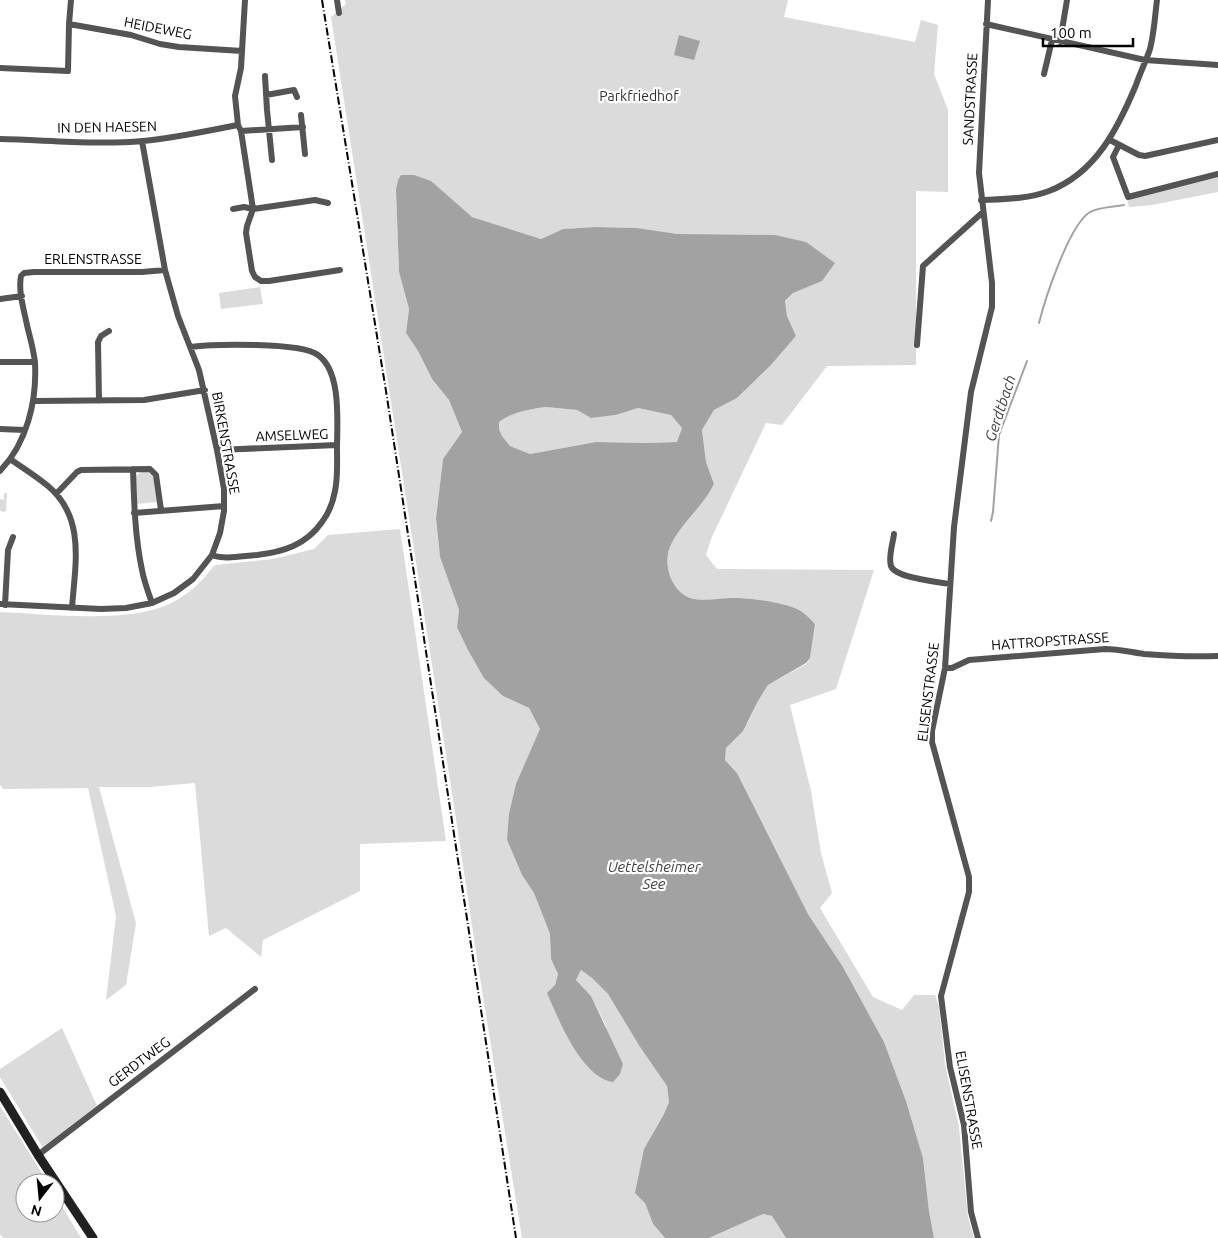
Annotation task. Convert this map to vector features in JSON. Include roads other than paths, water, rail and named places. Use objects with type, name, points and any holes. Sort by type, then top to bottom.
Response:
[{"type":"main road","points":[[0,1092],[38,1155],[93,1238]]},
{"type":"street","points":[[0,68],[68,71],[71,0]]},
{"type":"street","points":[[245,0],[242,68],[235,96],[253,209],[246,226],[252,271],[255,278],[261,281],[269,281],[340,270]]},
{"type":"street","points":[[337,0],[339,13]]},
{"type":"street","name":"SANDSTRASSE","points":[[981,200],[979,158],[988,0]]},
{"type":"street","points":[[1060,42],[1067,0]]},
{"type":"street","points":[[981,200],[1027,197],[1058,187],[1085,168],[1098,156],[1110,140],[1130,100],[1152,37],[1157,0]]},
{"type":"street","name":"HEIDEWEG","points":[[69,24],[131,35],[160,44],[179,47],[242,51]]},
{"type":"street","points":[[986,24],[1145,60],[1218,65]]},
{"type":"street","points":[[1044,74],[1052,40]]},
{"type":"street","points":[[265,76],[272,160]]},
{"type":"street","points":[[266,94],[294,90],[297,97]]},
{"type":"street","points":[[301,115],[306,154]]},
{"type":"street","name":"IN DEN HAESEN","points":[[0,139],[96,142],[142,141],[240,128],[269,128],[274,130],[302,127]]},
{"type":"street","points":[[1110,140],[1139,155],[1145,156],[1218,140]]},
{"type":"street","name":"BIRKENSTRASSE","points":[[3,605],[126,608],[152,604],[174,593],[193,580],[212,555],[223,522],[224,489],[205,390],[178,316],[166,270],[142,141]]},
{"type":"street","points":[[1119,144],[1113,157],[1128,197],[1218,174]]},
{"type":"street","points":[[233,209],[244,207],[253,209],[315,200],[328,203]]},
{"type":"street","name":"ELISENSTRASSE","points":[[978,1238],[971,1212],[964,1125],[950,1067],[941,996],[970,884],[932,742],[932,731],[945,668],[954,526],[971,392],[992,307],[992,283],[981,200]]},
{"type":"street","points":[[917,346],[923,266],[983,212]]},
{"type":"street","name":"ERLENSTRASSE","points":[[22,296],[21,276],[24,273],[166,270]]},
{"type":"street","points":[[0,299],[22,296],[35,362],[34,401],[24,430],[10,459],[0,471]]},
{"type":"street","points":[[99,401],[98,342],[101,336],[109,331]]},
{"type":"street","points":[[190,347],[280,347],[318,354],[328,367],[336,392],[337,472],[332,503],[326,517],[311,535],[293,547],[275,553],[218,558],[212,555]]},
{"type":"street","points":[[0,362],[35,362]]},
{"type":"street","points":[[34,401],[144,400],[205,390]]},
{"type":"street","points":[[0,429],[24,430]]},
{"type":"street","name":"AMSELWEG","points":[[217,450],[337,445]]},
{"type":"street","points":[[10,459],[48,486],[68,512],[73,525],[76,545],[72,608]]},
{"type":"street","points":[[133,469],[134,513],[142,570],[152,604]]},
{"type":"street","points":[[56,494],[81,470],[150,469],[154,471],[161,510]]},
{"type":"street","points":[[134,513],[224,506]]},
{"type":"street","points":[[894,534],[890,562],[894,571],[904,576],[950,584]]},
{"type":"street","points":[[3,605],[8,550],[13,537]]},
{"type":"street","name":"HATTROPSTRASSE","points":[[945,668],[952,668],[969,660],[1105,649],[1166,656],[1218,656]]},
{"type":"street","name":"GERDTWEG","points":[[38,1155],[255,989]]},
{"type":"water","points":[[679,35],[700,41],[694,60],[674,55]]},
{"type":"water","name":"Uettelsheimer See","points":[[401,175],[414,175],[431,181],[472,217],[541,239],[563,229],[595,227],[637,228],[678,234],[775,235],[806,242],[835,263],[822,281],[793,293],[785,301],[787,316],[796,336],[771,365],[737,398],[714,410],[702,430],[706,462],[714,484],[674,539],[670,547],[667,563],[675,586],[680,592],[694,599],[756,599],[800,610],[815,624],[810,658],[806,663],[768,685],[743,731],[726,748],[725,760],[737,773],[808,914],[843,967],[884,1042],[906,1101],[923,1158],[934,1238],[786,1238],[772,1216],[763,1214],[709,1238],[665,1238],[653,1224],[645,1203],[635,1193],[644,1149],[669,1102],[667,1086],[640,1047],[608,994],[592,978],[581,970],[576,980],[591,996],[623,1064],[620,1074],[613,1082],[601,1078],[581,1059],[572,1046],[547,993],[555,985],[558,974],[551,959],[550,934],[534,893],[522,875],[507,840],[509,814],[516,784],[540,729],[529,708],[503,696],[484,678],[457,627],[459,610],[440,557],[436,518],[443,459],[462,432],[449,400],[432,379],[418,351],[406,333],[409,309],[399,272],[396,189]],"holes":[[[546,407],[577,410],[591,418],[616,415],[638,408],[671,415],[682,428],[677,442],[596,442],[530,454],[510,446],[499,429],[499,422],[521,412]]]},
{"type":"waterway","name":"Gerdtbach","points":[[1039,323],[1059,263],[1074,231],[1090,212],[1124,205]]},
{"type":"waterway","name":"Gerdtbach","points":[[991,521],[999,435],[1027,361]]},
{"type":"railway","points":[[322,0],[386,391],[516,1238]]},
{"type":"park label","name":"Parkfriedhof","points":[[639,96]]}]
